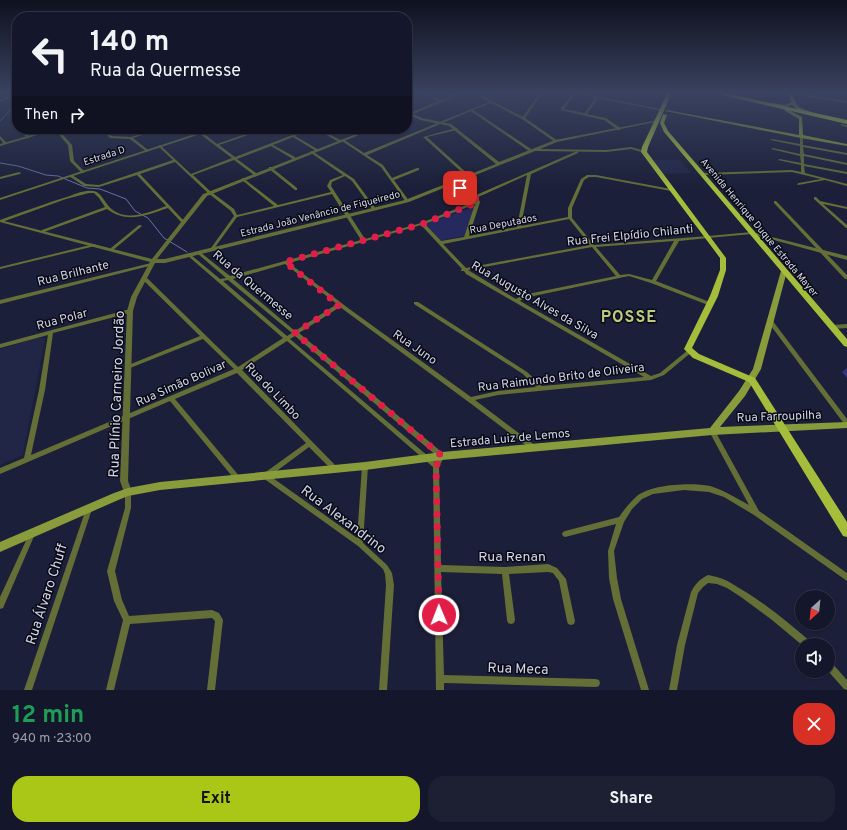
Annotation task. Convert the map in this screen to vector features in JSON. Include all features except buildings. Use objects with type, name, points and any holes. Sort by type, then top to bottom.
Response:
[{"type":"main road","points":[[658,124],[653,129],[644,152],[671,190],[708,237],[722,258],[724,266],[710,304],[688,345],[690,351],[696,356],[752,380],[847,532]]},
{"type":"main road","name":"Avenida Henrique Duque Estrada Mayer","points":[[661,124],[847,344]]},
{"type":"main road","points":[[734,124],[847,145]]},
{"type":"main road","points":[[801,124],[801,137]]},
{"type":"main road","points":[[653,129],[665,130]]},
{"type":"main road","points":[[712,431],[745,391],[752,380],[784,271]]},
{"type":"main road","name":"Rua Farroupilha","points":[[712,431],[847,424]]},
{"type":"main road","name":"Estrada Luiz de Lemos","points":[[0,547],[32,534],[89,507],[128,492],[160,486],[365,466],[442,456],[712,431]]},
{"type":"street","points":[[412,134],[435,124]]},
{"type":"street","points":[[445,124],[456,129],[499,164]]},
{"type":"street","points":[[492,124],[530,150],[577,152],[608,151],[631,148],[644,152]]},
{"type":"street","points":[[532,124],[556,142]]},
{"type":"street","points":[[612,124],[619,129]]},
{"type":"street","name":"Estrada João Venâncio de Figueiredo","points":[[1,221],[112,249],[152,263],[199,253],[408,201],[530,150],[556,142],[645,124]]},
{"type":"street","points":[[640,125],[653,129]]},
{"type":"street","points":[[456,129],[425,137],[468,176]]},
{"type":"street","points":[[0,145],[38,134]]},
{"type":"street","points":[[60,134],[70,146],[72,161],[83,172]]},
{"type":"street","points":[[108,134],[111,137],[131,138],[144,134]]},
{"type":"street","name":"Estrada D","points":[[0,199],[194,134]]},
{"type":"street","points":[[206,134],[217,145],[254,174]]},
{"type":"street","points":[[217,145],[249,134]]},
{"type":"street","points":[[191,175],[299,134]]},
{"type":"street","points":[[328,134],[365,154],[382,166],[408,201]]},
{"type":"street","points":[[209,192],[294,158],[360,134]]},
{"type":"street","points":[[365,154],[412,134]]},
{"type":"street","points":[[294,136],[317,150]]},
{"type":"street","points":[[0,137],[5,144]]},
{"type":"street","points":[[801,137],[803,174]]},
{"type":"street","points":[[131,138],[147,151]]},
{"type":"street","points":[[772,140],[847,154]]},
{"type":"street","points":[[272,145],[294,158]]},
{"type":"street","points":[[160,146],[209,192],[225,204],[236,216]]},
{"type":"street","points":[[773,149],[847,164]]},
{"type":"street","points":[[312,152],[346,175],[359,187],[374,209]]},
{"type":"street","points":[[475,197],[577,152]]},
{"type":"street","points":[[780,160],[847,173]]},
{"type":"street","points":[[70,176],[85,185],[103,185],[175,161]]},
{"type":"street","points":[[270,168],[296,189]]},
{"type":"street","points":[[392,179],[418,169]]},
{"type":"street","points":[[702,174],[790,171],[847,185]]},
{"type":"street","points":[[0,178],[19,172]]},
{"type":"street","points":[[519,228],[529,173]]},
{"type":"street","points":[[138,174],[183,222]]},
{"type":"street","points":[[346,175],[329,183],[332,193],[364,240]]},
{"type":"street","points":[[618,276],[570,218],[570,208],[583,179],[588,176],[671,190]]},
{"type":"street","points":[[243,179],[277,206]]},
{"type":"street","points":[[799,184],[824,180]]},
{"type":"street","points":[[452,183],[475,197],[478,202],[466,238]]},
{"type":"street","points":[[1,221],[78,194],[95,192],[108,208],[124,216],[140,216],[168,207]]},
{"type":"street","name":"Rua Plínio Carneiro Jordão","points":[[127,620],[118,601],[111,571],[128,508],[128,492],[124,481],[130,311],[134,298],[152,263],[202,197],[209,192]]},
{"type":"street","points":[[212,249],[236,216],[332,193]]},
{"type":"street","points":[[815,198],[847,227]]},
{"type":"street","points":[[219,280],[422,224],[478,202]]},
{"type":"street","points":[[775,202],[847,278]]},
{"type":"street","points":[[820,202],[847,208]]},
{"type":"street","points":[[43,231],[108,208]]},
{"type":"street","name":"Rua Deputados","points":[[439,243],[570,218]]},
{"type":"street","name":"Rua Augusto Alves da Silva","points":[[422,224],[463,270],[651,378]]},
{"type":"street","points":[[112,249],[140,226]]},
{"type":"street","name":"Rua Frei Elpídio Chilanti","points":[[463,270],[594,246],[752,233],[847,258]]},
{"type":"street","points":[[653,282],[677,240]]},
{"type":"street","points":[[0,268],[94,244]]},
{"type":"street","name":"Rua da Quermesse","points":[[199,253],[442,456]]},
{"type":"street","name":"Rua da Quermesse","points":[[188,255],[288,338],[436,466]]},
{"type":"street","name":"Rua Juno","points":[[285,262],[339,305],[471,399],[535,448]]},
{"type":"street","name":"Rua Brilhante","points":[[0,302],[152,263]]},
{"type":"street","points":[[516,301],[523,297],[618,276],[631,275],[710,304]]},
{"type":"street","name":"Rua do Limbo","points":[[144,278],[238,370],[335,469]]},
{"type":"street","points":[[416,303],[525,373],[533,379],[541,389]]},
{"type":"street","name":"Rua Simão Bolivar","points":[[0,471],[126,419],[238,370],[339,305]]},
{"type":"street","name":"Rua Polar","points":[[0,346],[130,311]]},
{"type":"street","points":[[770,321],[847,424]]},
{"type":"street","points":[[832,327],[847,326]]},
{"type":"street","points":[[27,460],[42,390],[51,332]]},
{"type":"street","points":[[128,367],[203,337]]},
{"type":"street","name":"Rua Raimundo Brito de Oliveira","points":[[471,399],[498,394],[651,378],[662,374],[690,351]]},
{"type":"street","points":[[171,399],[238,478]]},
{"type":"street","points":[[712,431],[756,513]]},
{"type":"street","points":[[265,476],[310,443]]},
{"type":"street","points":[[440,690],[436,466],[442,456]]},
{"type":"street","points":[[360,544],[365,466]]},
{"type":"street","name":"Rua Alexandrino","points":[[265,476],[360,544],[385,567],[388,573],[390,593],[383,690]]},
{"type":"street","points":[[645,690],[617,599],[613,578],[611,551],[621,520],[630,507],[646,494],[662,489],[684,487],[718,492],[737,500],[847,577]]},
{"type":"street","name":"Rua Álvaro Chuff","points":[[28,690],[89,507]]},
{"type":"street","points":[[565,534],[621,520]]},
{"type":"street","points":[[0,605],[32,534]]},
{"type":"street","name":"Rua Renan","points":[[439,568],[505,571],[548,568],[556,570],[562,579],[571,621]]},
{"type":"street","points":[[505,571],[510,620]]},
{"type":"street","points":[[673,690],[681,645],[695,592],[699,586],[707,580],[716,580],[731,586],[799,638]]},
{"type":"street","points":[[110,690],[127,620],[166,616],[212,614],[219,620],[211,690]]},
{"type":"street","points":[[835,673],[847,686]]},
{"type":"street","name":"Rua Meca","points":[[440,679],[596,683]]},
{"type":"shaded area","points":[[653,160],[680,160],[691,173],[663,174]]},
{"type":"shaded area","points":[[475,206],[464,236],[439,241],[426,224]]},
{"type":"shaded area","points":[[37,338],[45,338],[23,455],[0,465],[0,349]]},
{"type":"waterway","points":[[0,163],[18,166],[46,175],[58,176],[87,188],[100,189],[126,199],[135,211],[148,218],[164,238],[187,252]]},
{"type":"district","name":"POSSE","points":[[629,316]]},
{"type":"route","points":[[439,615],[436,466],[442,456],[295,333],[339,305],[285,262],[422,224],[478,202],[475,197],[460,188]]}]
